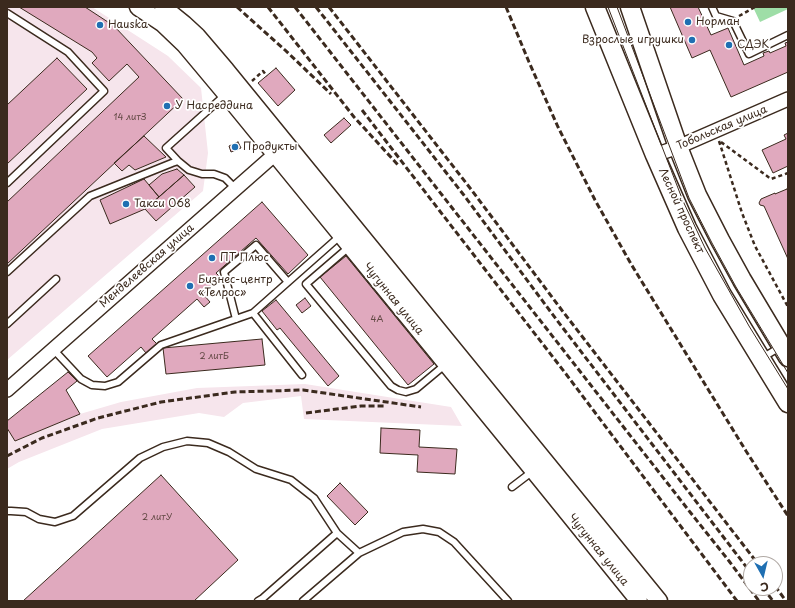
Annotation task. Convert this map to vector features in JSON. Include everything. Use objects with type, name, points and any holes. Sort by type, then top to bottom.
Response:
[{"type":"main road","name":"Лесной проспект","points":[[595,7],[655,155],[687,228],[714,281],[788,403]]},
{"type":"main road","name":"Лесной проспект","points":[[630,7],[678,147],[698,195],[742,280],[786,349]]},
{"type":"street","name":"Чугунная улица","points":[[138,7],[162,23],[185,45],[238,87]]},
{"type":"street","name":"Чугунная улица","points":[[163,7],[180,20],[196,36],[238,87],[281,149],[539,466],[659,601]]},
{"type":"street","name":"Тобольская улица","points":[[655,155],[678,147],[788,99]]},
{"type":"street","name":"Менделеевская улица","points":[[7,390],[281,149]]},
{"type":"street","name":"Чугунная улица","points":[[539,466],[639,601]]},
{"type":"lane","points":[[712,7],[716,16],[733,21],[748,54],[788,35]]},
{"type":"lane","points":[[7,13],[68,52],[104,91],[7,182]]},
{"type":"lane","points":[[235,188],[225,178],[214,174],[202,174],[189,170],[166,148],[218,100],[238,87]]},
{"type":"lane","points":[[7,272],[90,196],[178,161]]},
{"type":"lane","points":[[53,349],[81,379],[92,385],[105,386],[118,382],[161,345],[253,313],[288,282],[352,236]]},
{"type":"lane","points":[[352,236],[306,284],[391,386],[398,390],[406,392],[416,389],[452,359]]},
{"type":"lane","points":[[236,319],[224,272],[256,245],[288,282]]},
{"type":"lane","points":[[7,324],[56,279]]},
{"type":"lane","points":[[253,313],[302,375]]},
{"type":"lane","points":[[761,359],[786,349]]},
{"type":"lane","points":[[7,511],[26,512],[39,519],[55,522],[73,516],[140,458],[162,447],[187,441],[208,443],[229,452],[256,469],[291,480],[314,498],[337,533],[359,553]]},
{"type":"lane","points":[[512,487],[539,466]]},
{"type":"lane","points":[[303,601],[359,553],[403,532],[423,529],[439,532],[454,542],[508,601]]},
{"type":"lane","points":[[258,601],[337,533]]},
{"type":"path","points":[[741,14],[755,7]]},
{"type":"path","points":[[238,87],[263,71],[267,76]]},
{"type":"path","points":[[788,173],[771,179],[719,141],[742,213],[755,246],[788,307]]},
{"type":"shaded area","points":[[7,7],[92,7],[168,56],[201,88],[208,153],[203,191],[7,360]]},
{"type":"shaded area","points":[[305,384],[451,407],[462,426],[304,419],[301,396],[243,403],[224,417],[199,413],[102,429],[19,462],[7,469],[7,428],[15,441],[80,414],[121,402],[197,388]]},
{"type":"green space","points":[[753,7],[788,7],[788,9],[760,22]]},
{"type":"building","points":[[19,7],[85,7],[114,26],[183,99],[7,264],[7,202],[139,77],[127,64],[109,81],[92,63],[97,58],[92,52]]},
{"type":"building","points":[[670,7],[698,7],[711,35],[728,28],[744,65],[764,56],[763,53],[769,51],[770,53],[786,46],[785,43],[788,42],[788,72],[731,97],[710,50],[692,58]]},
{"type":"building","points":[[57,58],[87,89],[7,164],[7,105]]},
{"type":"building","points":[[276,68],[295,90],[278,106],[258,83]]},
{"type":"building","points":[[344,118],[351,125],[331,143],[324,135]]},
{"type":"building","points":[[788,133],[788,166],[773,173],[762,150],[786,139],[784,135]]},
{"type":"building","points":[[144,136],[166,157],[135,170],[129,165],[122,171],[114,163]]},
{"type":"building","name":"Продукты","points":[[238,142],[241,148],[231,152],[229,146]]},
{"type":"building","points":[[177,169],[184,175],[159,197],[149,185],[162,174]]},
{"type":"building","points":[[184,175],[195,187],[156,221],[145,209]]},
{"type":"building","name":"Такси 068","points":[[144,179],[159,197],[145,209],[110,224],[100,200]]},
{"type":"building","points":[[787,189],[788,259],[764,206],[760,205],[759,203],[761,199]]},
{"type":"building","name":"Бизнес-центр «Телрос»","points":[[262,202],[308,255],[288,274],[256,238],[216,273],[221,278],[203,294],[210,302],[204,307],[197,299],[152,339],[157,344],[146,353],[141,347],[107,377],[88,356]]},
{"type":"building","points":[[346,256],[434,364],[408,385],[320,277]]},
{"type":"building","points":[[305,298],[311,306],[302,313],[296,305]]},
{"type":"building","points":[[276,300],[339,376],[328,386],[280,328],[277,330],[262,311]]},
{"type":"building","points":[[262,339],[265,365],[166,374],[163,348]]},
{"type":"building","points":[[68,372],[77,381],[66,390],[80,414],[15,441],[7,428],[7,421]]},
{"type":"building","points":[[381,428],[420,430],[419,447],[457,449],[455,474],[417,472],[418,455],[380,453]]},
{"type":"building","points":[[161,475],[238,560],[194,601],[23,601]]},
{"type":"building","points":[[340,483],[368,512],[355,525],[327,496]]},
{"type":"tram line","points":[[608,7],[683,201],[705,248],[749,326],[788,389]]},
{"type":"tram line","points":[[617,7],[689,198],[736,287],[788,373]]},
{"type":"railway","points":[[237,7],[331,94]]},
{"type":"railway","points":[[268,7],[354,117],[399,166]]},
{"type":"railway","points":[[295,7],[759,601]]},
{"type":"railway","points":[[316,7],[463,194],[556,319],[743,563]]},
{"type":"railway","points":[[329,7],[470,188],[564,313],[752,556]]},
{"type":"railway","points":[[506,7],[558,127],[595,200],[631,264],[746,451],[788,516]]},
{"type":"railway","points":[[362,110],[566,374],[737,601]]},
{"type":"railway","points":[[7,456],[42,438],[98,418],[161,402],[235,392],[303,390],[421,407]]},
{"type":"railway","points":[[306,413],[361,406],[385,406]]},
{"type":"railway","points":[[769,596],[773,601]]},
{"type":"railway","points":[[782,596],[786,601]]},
{"type":"place","name":"Норман","points":[[688,22]]},
{"type":"place","name":"Hauska","points":[[100,25]]},
{"type":"place","name":"Взрослые игрушки","points":[[692,40]]},
{"type":"place","name":"СДЭК","points":[[729,45]]},
{"type":"place","name":"У Насреддина","points":[[167,106]]},
{"type":"place","name":"Продукты","points":[[235,147]]},
{"type":"place","name":"Такси 068","points":[[126,204]]},
{"type":"place","name":"ПТ Плюс","points":[[212,258]]},
{"type":"place","name":"Бизнес-центр «Телрос»","points":[[190,286]]}]
